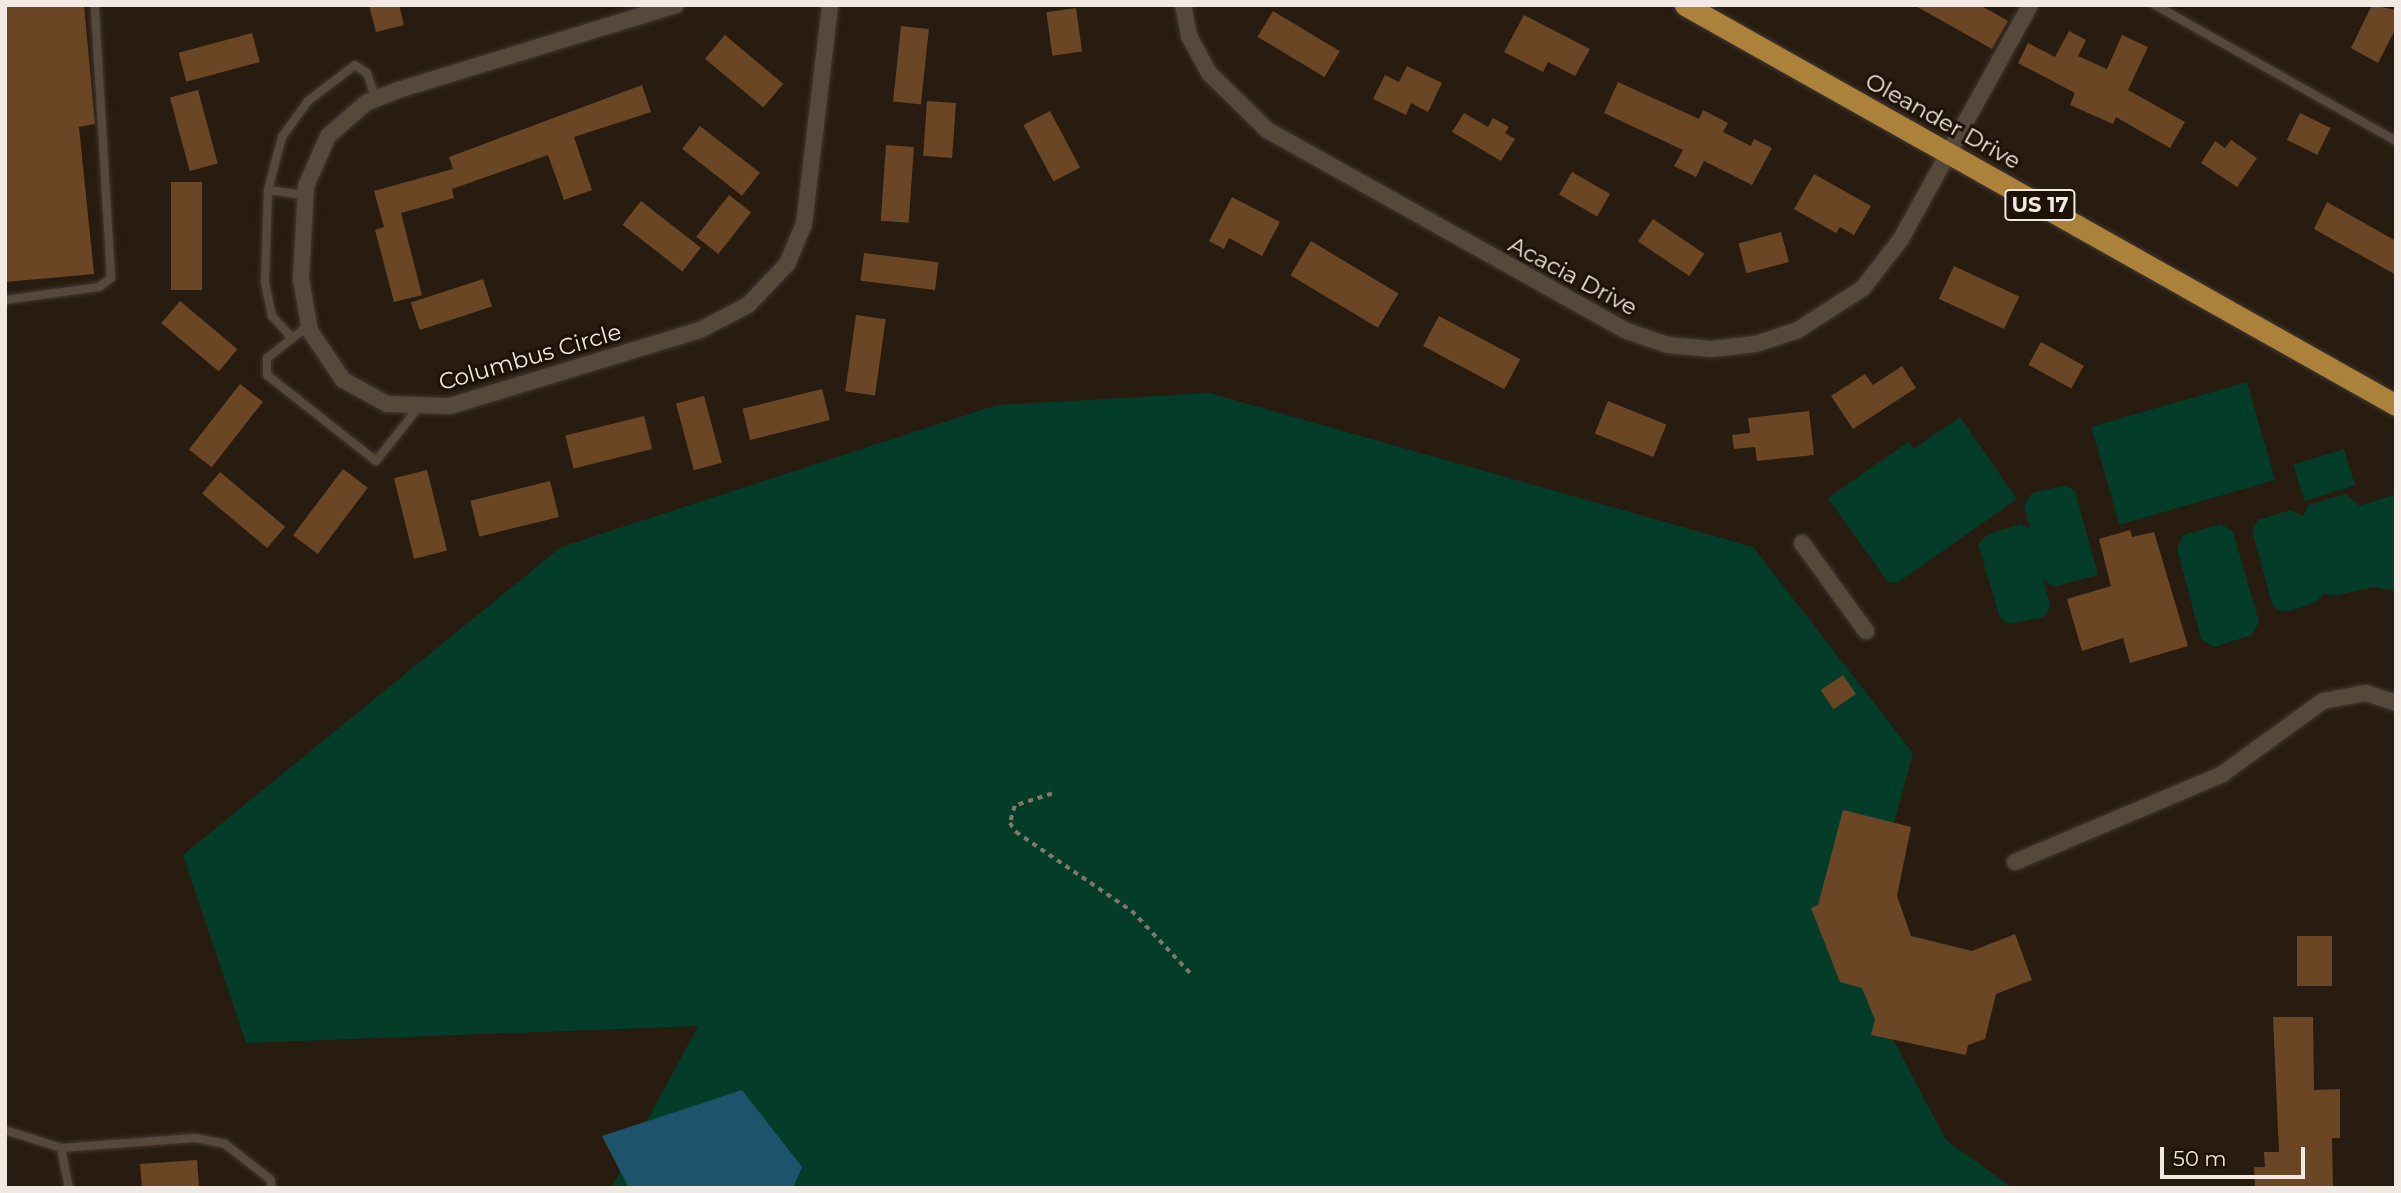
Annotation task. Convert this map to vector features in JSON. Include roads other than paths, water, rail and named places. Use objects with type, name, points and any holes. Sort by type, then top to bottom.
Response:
[{"type":"main road","name":"Oleander Drive","points":[[1685,5],[2396,405]]},
{"type":"street","name":"Columbus Circle","points":[[676,5],[376,99],[328,136],[314,159],[304,195],[301,279],[309,325],[320,353],[343,380],[387,404],[418,408],[465,402],[699,330],[748,305],[787,264],[804,224],[830,5]]},
{"type":"street","name":"Acacia Drive","points":[[1179,8],[1209,73],[1267,130],[1592,314],[1668,345],[1756,344],[1838,310],[1884,265],[2030,5]]},
{"type":"street","points":[[1802,542],[1866,631]]},
{"type":"street","points":[[2015,862],[2221,775],[2323,701],[2366,693],[2396,702]]},
{"type":"lane","points":[[5,300],[99,287],[111,278],[95,5]]},
{"type":"lane","points":[[2155,5],[2396,141]]},
{"type":"lane","points":[[292,338],[272,316],[265,282],[268,190],[282,137],[308,101],[355,65],[368,73],[376,99]]},
{"type":"lane","points":[[268,190],[304,195]]},
{"type":"lane","points":[[309,325],[267,358],[267,375],[376,461],[418,408]]},
{"type":"lane","points":[[5,1130],[61,1148],[195,1138],[225,1144],[271,1180],[271,1188]]},
{"type":"lane","points":[[61,1148],[69,1188]]},
{"type":"water","points":[[742,1090],[802,1167],[793,1188],[629,1188],[602,1136]]}]
